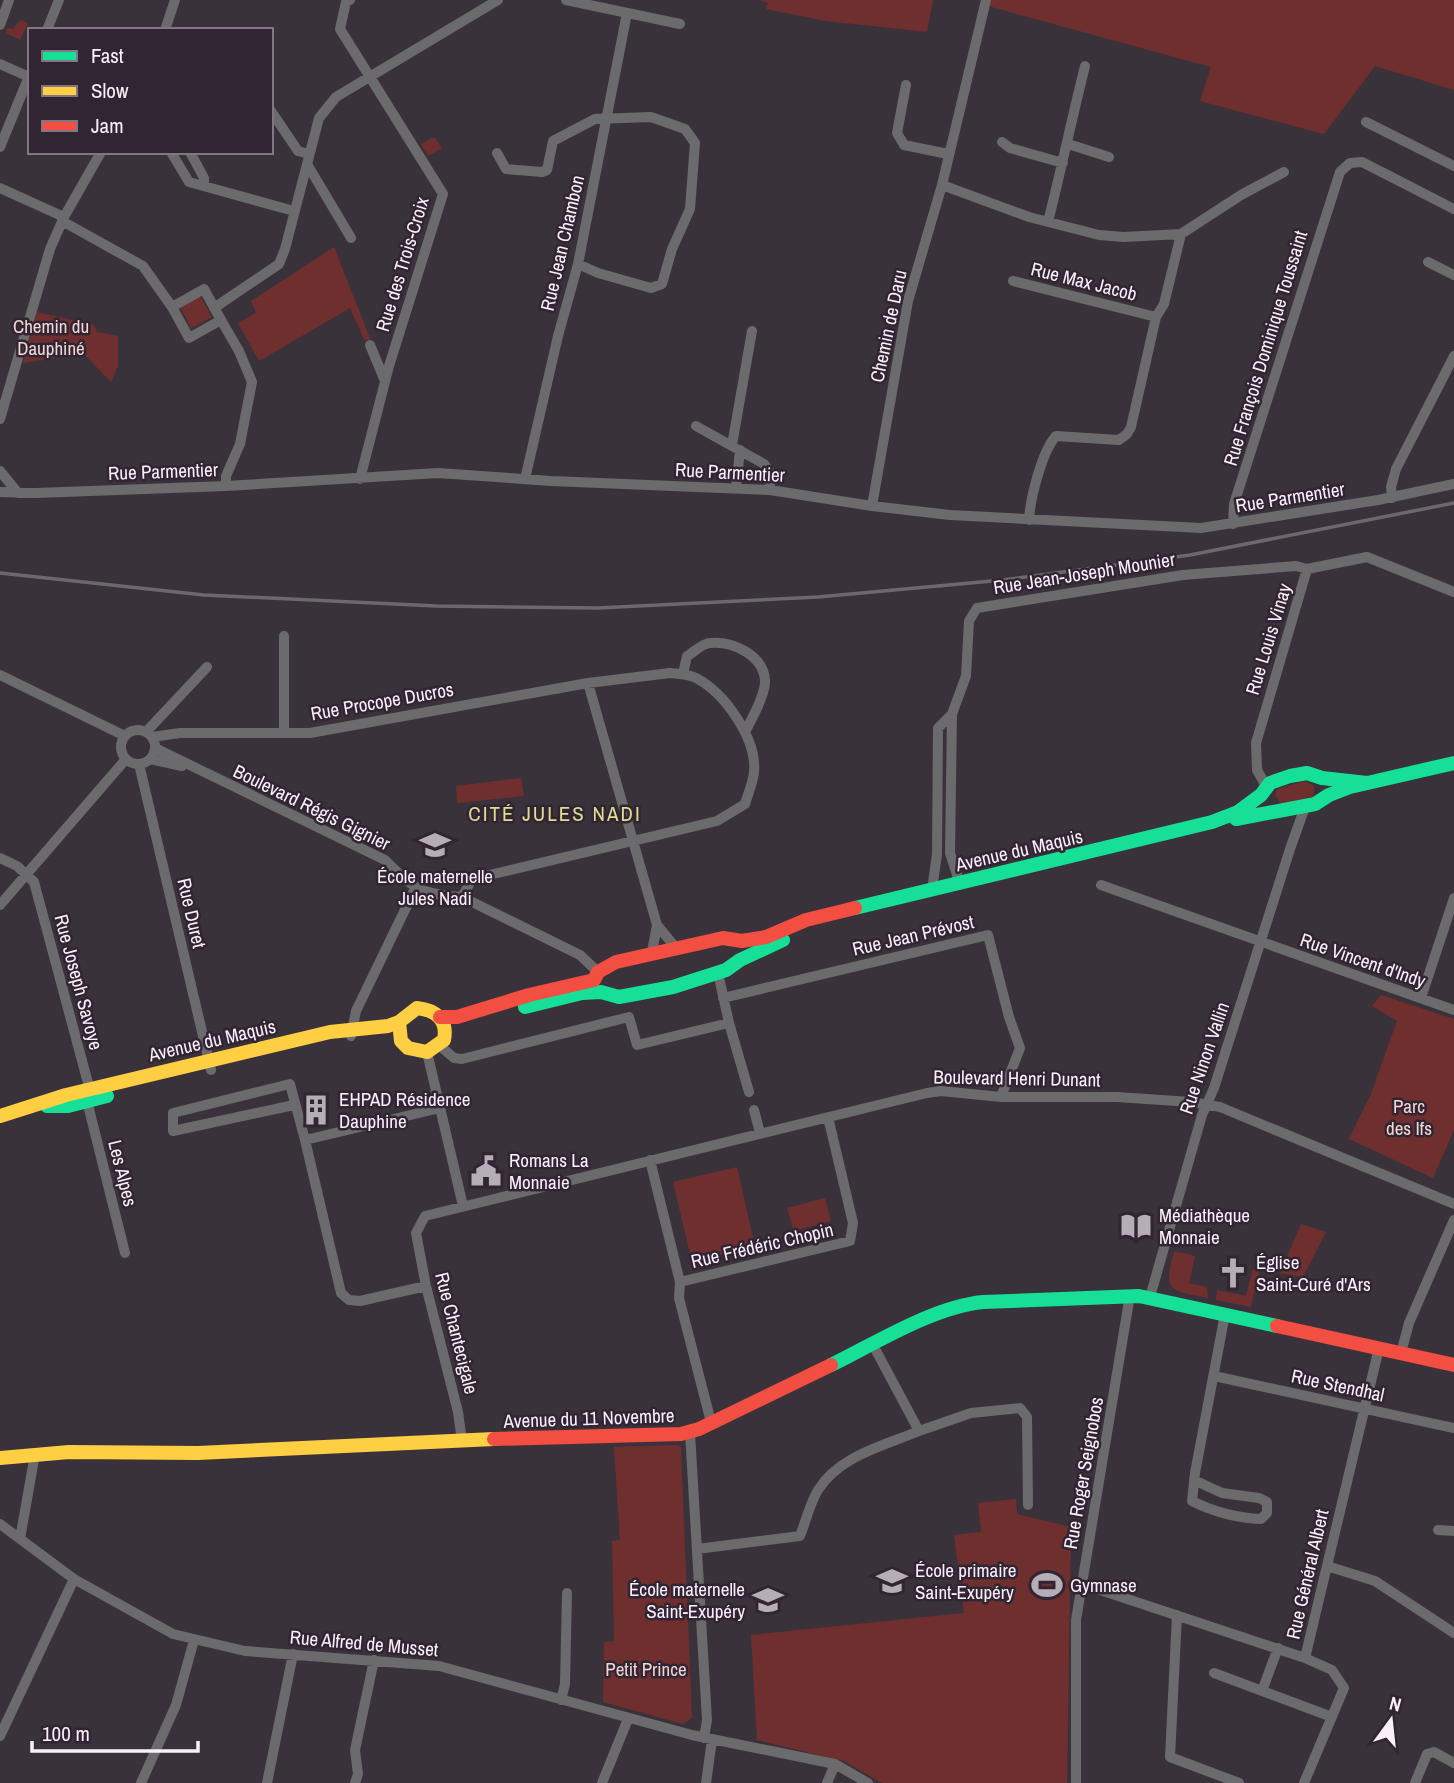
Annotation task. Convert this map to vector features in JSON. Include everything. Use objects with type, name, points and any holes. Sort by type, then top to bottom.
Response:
[{"type":"main road","name":"Avenue du Maquis","points":[[351,1033],[400,1041],[411,1050],[437,1043],[475,1021],[582,993],[608,965],[652,952],[723,938],[733,941],[766,937],[806,920],[1212,822],[1306,807],[1325,796],[1367,783],[1454,763]]},
{"type":"main road","name":"Avenue du Maquis","points":[[1212,822],[1238,812],[1275,780],[1307,773],[1322,778],[1367,783]]},
{"type":"main road","points":[[1322,778],[1326,783],[1325,796]]},
{"type":"main road","points":[[1263,791],[1263,802],[1278,811]]},
{"type":"main road","name":"Avenue du Maquis","points":[[596,977],[619,997],[718,974],[732,968],[740,960],[835,914]]},
{"type":"main road","points":[[733,941],[739,950],[740,960]]},
{"type":"main road","name":"Avenue du Maquis","points":[[0,1116],[37,1106],[68,1106],[88,1095],[377,1028],[399,1022],[417,1008],[433,1011],[440,1017],[457,1017],[596,977]]},
{"type":"main road","points":[[437,1043],[444,1023],[440,1017]]},
{"type":"main road","points":[[399,1022],[400,1041]]},
{"type":"main road","name":"Avenue du 11 Novembre","points":[[0,1458],[69,1452],[198,1453],[690,1433],[938,1313],[964,1304],[1130,1295],[1150,1297],[1454,1365]]},
{"type":"street","points":[[0,24],[9,0]]},
{"type":"street","points":[[48,28],[59,0]]},
{"type":"street","points":[[166,28],[175,0]]},
{"type":"street","name":"Rue des Trois-Croix","points":[[350,0],[346,2],[341,15],[340,29],[443,194],[385,381],[360,478]]},
{"type":"street","points":[[214,308],[279,264],[319,118],[326,106],[336,97],[498,0]]},
{"type":"street","points":[[566,0],[680,24]]},
{"type":"street","name":"Chemin de Daru","points":[[872,506],[908,301],[942,185],[986,0]]},
{"type":"street","name":"Rue Jean Chambon","points":[[525,479],[558,336],[578,264],[627,13]]},
{"type":"street","points":[[0,64],[28,75]]},
{"type":"street","points":[[1048,222],[1085,66]]},
{"type":"street","points":[[0,147],[28,77]]},
{"type":"street","points":[[906,85],[897,133],[904,145],[948,154]]},
{"type":"street","points":[[273,114],[298,150],[308,159],[351,238]]},
{"type":"street","points":[[497,153],[506,169],[542,172],[547,170],[549,165],[553,141],[595,119],[651,117],[685,129],[695,143],[690,209],[672,249],[662,284],[651,288],[598,273],[578,264]]},
{"type":"street","points":[[1366,122],[1454,166]]},
{"type":"street","points":[[1002,142],[1010,148],[1063,163]]},
{"type":"street","points":[[1068,144],[1109,157]]},
{"type":"street","points":[[0,419],[44,266],[63,219],[100,154]]},
{"type":"street","points":[[173,154],[189,182],[294,211]]},
{"type":"street","points":[[191,154],[204,178],[204,185]]},
{"type":"street","name":"Rue François Dominique Toussaint","points":[[1233,524],[1234,505],[1335,184],[1343,168],[1355,162],[1362,162],[1454,209]]},
{"type":"street","points":[[942,185],[1048,222],[1099,235],[1124,237],[1181,234],[1241,195],[1284,172]]},
{"type":"street","points":[[0,188],[63,219],[143,266],[172,307],[189,338],[221,320]]},
{"type":"street","points":[[1156,317],[1164,304],[1181,234]]},
{"type":"street","points":[[1428,262],[1454,275]]},
{"type":"street","name":"Rue Max Jacob","points":[[1013,281],[1156,317],[1131,427],[1127,434],[1119,440],[1056,436],[1050,442],[1048,453],[1040,466],[1029,520]]},
{"type":"street","points":[[172,307],[204,289],[239,351],[252,382],[240,444],[226,476],[226,486]]},
{"type":"street","points":[[736,488],[736,448],[752,331]]},
{"type":"street","points":[[370,345],[385,381]]},
{"type":"street","points":[[1392,498],[1391,487],[1396,469],[1454,356]]},
{"type":"street","points":[[696,426],[764,464],[770,472],[769,490]]},
{"type":"street","points":[[0,471],[18,493]]},
{"type":"street","name":"Rue Parmentier","points":[[0,492],[226,486],[438,473],[769,490],[950,515],[1201,528],[1392,498],[1454,484]]},
{"type":"street","name":"Rue Louis Vinay","points":[[1263,791],[1257,770],[1256,743],[1307,569],[1367,557],[1454,592]]},
{"type":"street","name":"Rue Jean-Joseph Mounier","points":[[960,884],[950,853],[952,714],[966,676],[970,621],[977,608],[1183,575],[1296,566],[1307,569]]},
{"type":"street","points":[[284,636],[284,732]]},
{"type":"street","points":[[462,897],[471,881],[477,878],[717,821],[745,804],[754,772],[751,743],[723,701],[697,679],[683,674],[687,656],[708,642],[736,645],[755,658],[765,680],[757,708],[745,732]]},
{"type":"street","points":[[151,739],[135,730],[125,736],[121,750],[126,759],[139,764],[150,759],[151,739],[207,667]]},
{"type":"street","name":"Rue Procope Ducros","points":[[151,739],[180,733],[310,733],[588,683],[670,673],[683,674]]},
{"type":"street","points":[[0,675],[125,736]]},
{"type":"street","points":[[588,683],[657,925],[676,948]]},
{"type":"street","name":"Rue Jean-Joseph Mounier","points":[[932,890],[937,854],[938,728],[952,714]]},
{"type":"street","points":[[175,757],[172,746],[180,733]]},
{"type":"street","name":"Boulevard Régis Gignier","points":[[151,739],[194,768],[384,860],[415,889]]},
{"type":"street","points":[[0,905],[126,759]]},
{"type":"street","name":"Boulevard Régis Gignier","points":[[150,759],[194,768]]},
{"type":"street","name":"Rue Duret","points":[[139,764],[210,1065]]},
{"type":"street","name":"Rue Ninon Vallin","points":[[1150,1297],[1202,1115],[1306,807]]},
{"type":"street","points":[[1278,811],[1295,824],[1296,832]]},
{"type":"street","points":[[937,854],[950,853]]},
{"type":"street","points":[[0,858],[28,874]]},
{"type":"street","name":"Rue Joseph Savoye","points":[[28,874],[34,882],[88,1095]]},
{"type":"street","name":"Rue Vincent d'Indy","points":[[1101,885],[1454,1010]]},
{"type":"street","points":[[351,1033],[356,1011],[415,889],[462,897],[580,955],[596,977]]},
{"type":"street","points":[[1421,998],[1454,898]]},
{"type":"street","points":[[652,952],[657,925]]},
{"type":"street","name":"Rue Jean Prévost","points":[[723,998],[988,935],[1020,1048],[1001,1097]]},
{"type":"street","points":[[718,974],[729,1023],[750,1092]]},
{"type":"street","points":[[437,1043],[454,1058],[462,1059],[629,1017],[637,1045],[729,1023]]},
{"type":"street","points":[[437,1043],[440,1108],[463,1206]]},
{"type":"street","points":[[294,1105],[173,1130],[173,1113],[290,1084],[341,1293],[349,1300],[360,1301],[426,1286]]},
{"type":"street","name":"Boulevard Henri Dunant","points":[[416,1233],[425,1216],[941,1091],[1001,1097],[1117,1097],[1207,1104],[1454,1204]]},
{"type":"street","name":"Les Alpes","points":[[88,1095],[125,1253]]},
{"type":"street","points":[[305,1140],[440,1108]]},
{"type":"street","points":[[754,1110],[760,1133]]},
{"type":"street","name":"Rue Frédéric Chopin","points":[[680,1282],[850,1241],[853,1223],[828,1117]]},
{"type":"street","points":[[650,1160],[680,1282],[679,1298],[711,1422]]},
{"type":"street","points":[[1401,1353],[1409,1324],[1454,1220]]},
{"type":"street","name":"Rue Chantecigale","points":[[416,1233],[426,1286],[458,1412],[462,1441]]},
{"type":"street","name":"Rue Roger Seignobos","points":[[1076,1783],[1076,1620],[1130,1295]]},
{"type":"street","points":[[1194,1480],[1222,1493],[1259,1498],[1266,1502],[1267,1513],[1261,1519],[1248,1518],[1212,1511],[1192,1501],[1194,1480],[1226,1314]]},
{"type":"street","points":[[873,1345],[919,1431]]},
{"type":"street","name":"Rue Général Albert","points":[[1304,1783],[1344,1688],[1332,1670],[1305,1658],[1379,1348]]},
{"type":"street","name":"Rue Stendhal","points":[[1214,1376],[1454,1428]]},
{"type":"street","points":[[697,1549],[800,1536],[816,1492],[844,1462],[971,1413],[1020,1408],[1027,1417],[1028,1505]]},
{"type":"street","points":[[690,1433],[708,1739],[706,1783]]},
{"type":"street","points":[[20,1539],[35,1454]]},
{"type":"street","name":"Rue Alfred de Musset","points":[[0,1524],[74,1579],[163,1629],[194,1640],[234,1649],[439,1667],[708,1739],[835,1764],[868,1783]]},
{"type":"street","points":[[1438,1530],[1454,1531]]},
{"type":"street","points":[[1327,1566],[1375,1581],[1454,1633]]},
{"type":"street","points":[[0,1736],[74,1579]]},
{"type":"street","points":[[1082,1584],[1305,1658]]},
{"type":"street","points":[[561,1700],[565,1684],[567,1593]]},
{"type":"street","points":[[1177,1615],[1170,1757],[1239,1783]]},
{"type":"street","points":[[141,1783],[176,1704],[194,1640]]},
{"type":"street","points":[[1262,1691],[1278,1648]]},
{"type":"street","points":[[267,1783],[293,1654]]},
{"type":"street","points":[[355,1783],[358,1774],[355,1750],[374,1660]]},
{"type":"street","points":[[1214,1673],[1332,1717]]},
{"type":"street","points":[[602,1783],[628,1718]]},
{"type":"street","points":[[1415,1783],[1427,1754],[1434,1752],[1454,1763]]},
{"type":"street","points":[[827,1783],[835,1764]]},
{"type":"green space","points":[[759,0],[933,0],[927,32],[826,21],[766,9],[768,3]]},
{"type":"green space","points":[[990,0],[1454,0],[1454,90],[1375,66],[1324,134],[1200,101],[1211,67],[988,6]]},
{"type":"green space","points":[[20,20],[28,23],[20,40],[6,33],[7,28],[13,29]]},
{"type":"green space","points":[[434,137],[442,148],[428,156],[421,144]]},
{"type":"green space","points":[[334,247],[371,341],[364,339],[350,308],[259,361],[238,323],[256,313],[251,301]]},
{"type":"green space","points":[[200,296],[212,317],[191,328],[180,307]]},
{"type":"green space","name":"Chemin du Dauphiné","points":[[37,312],[94,325],[97,332],[118,336],[118,366],[111,382],[83,353],[23,363]]},
{"type":"green space","points":[[521,778],[524,796],[457,803],[456,786]]},
{"type":"green space","points":[[1305,781],[1314,786],[1312,797],[1281,804],[1275,795],[1277,789]]},
{"type":"green space","name":"Parc des Ifs","points":[[1381,995],[1454,1019],[1454,1130],[1433,1178],[1349,1139],[1371,1094],[1397,1021],[1372,1006]]},
{"type":"green space","points":[[737,1167],[755,1247],[692,1262],[673,1182]]},
{"type":"green space","points":[[825,1198],[831,1221],[794,1231],[787,1208]]},
{"type":"green space","points":[[1301,1224],[1326,1232],[1303,1277],[1280,1273]]},
{"type":"green space","points":[[1174,1251],[1195,1256],[1189,1283],[1207,1287],[1208,1298],[1177,1291],[1172,1287],[1169,1275]]},
{"type":"green space","points":[[1253,1269],[1259,1270],[1251,1307],[1216,1300],[1217,1290],[1246,1296]]},
{"type":"green space","name":"Petit Prince","points":[[678,1445],[681,1448],[692,1718],[683,1724],[603,1702],[604,1642],[614,1641],[612,1541],[620,1540],[614,1447]]},
{"type":"green space","points":[[1016,1499],[1017,1514],[1071,1527],[1067,1783],[882,1783],[844,1761],[757,1740],[751,1635],[964,1613],[954,1535],[981,1532],[978,1503]]},
{"type":"railway","points":[[0,573],[204,595],[436,606],[598,608],[818,597],[1003,580],[1190,555],[1454,503]]},
{"type":"traffic: fast","points":[[1236,819],[1315,804],[1350,787],[1454,763]]},
{"type":"traffic: fast","points":[[855,908],[1212,822],[1238,812],[1261,795],[1270,783],[1290,776],[1307,773],[1322,778],[1367,783]]},
{"type":"traffic: fast","points":[[525,1007],[582,993],[601,992],[619,997],[673,987],[726,970],[740,960],[783,940]]},
{"type":"traffic: fast","points":[[47,1106],[68,1106],[107,1096]]},
{"type":"traffic: fast","points":[[831,1365],[925,1318],[964,1305],[983,1302],[1139,1296],[1277,1326]]},
{"type":"traffic: slow","points":[[0,1116],[66,1095],[330,1032],[388,1026],[399,1022],[417,1008],[430,1011],[439,1017],[444,1027],[444,1040],[427,1052],[408,1048],[401,1041],[399,1022]]},
{"type":"traffic: slow","points":[[0,1458],[69,1452],[198,1453],[494,1439]]},
{"type":"traffic: jam","points":[[440,1017],[457,1017],[529,995],[594,980],[598,972],[616,962],[723,938],[742,941],[766,937],[806,920],[855,908]]},
{"type":"traffic: jam","points":[[1277,1326],[1454,1365]]},
{"type":"traffic: jam","points":[[494,1439],[681,1434],[699,1429],[831,1365]]},
{"type":"place","name":"École maternelle Jules Nadi","points":[[435,845]]},
{"type":"place","name":"EHPAD Résidence Dauphine","points":[[316,1110]]},
{"type":"place","name":"Romans La Monnaie","points":[[486,1171]]},
{"type":"place","name":"Médiathèque Monnaie","points":[[1136,1226]]},
{"type":"place","name":"Église Saint-Curé d'Ars","points":[[1233,1273]]},
{"type":"place","name":"École primaire Saint-Exupéry","points":[[892,1581]]},
{"type":"place","name":"Gymnase","points":[[1047,1585]]},
{"type":"place","name":"École maternelle Saint-Exupéry","points":[[768,1600]]},
{"type":"district","name":"CITÉ JULES NADI","points":[[555,814]]}]
